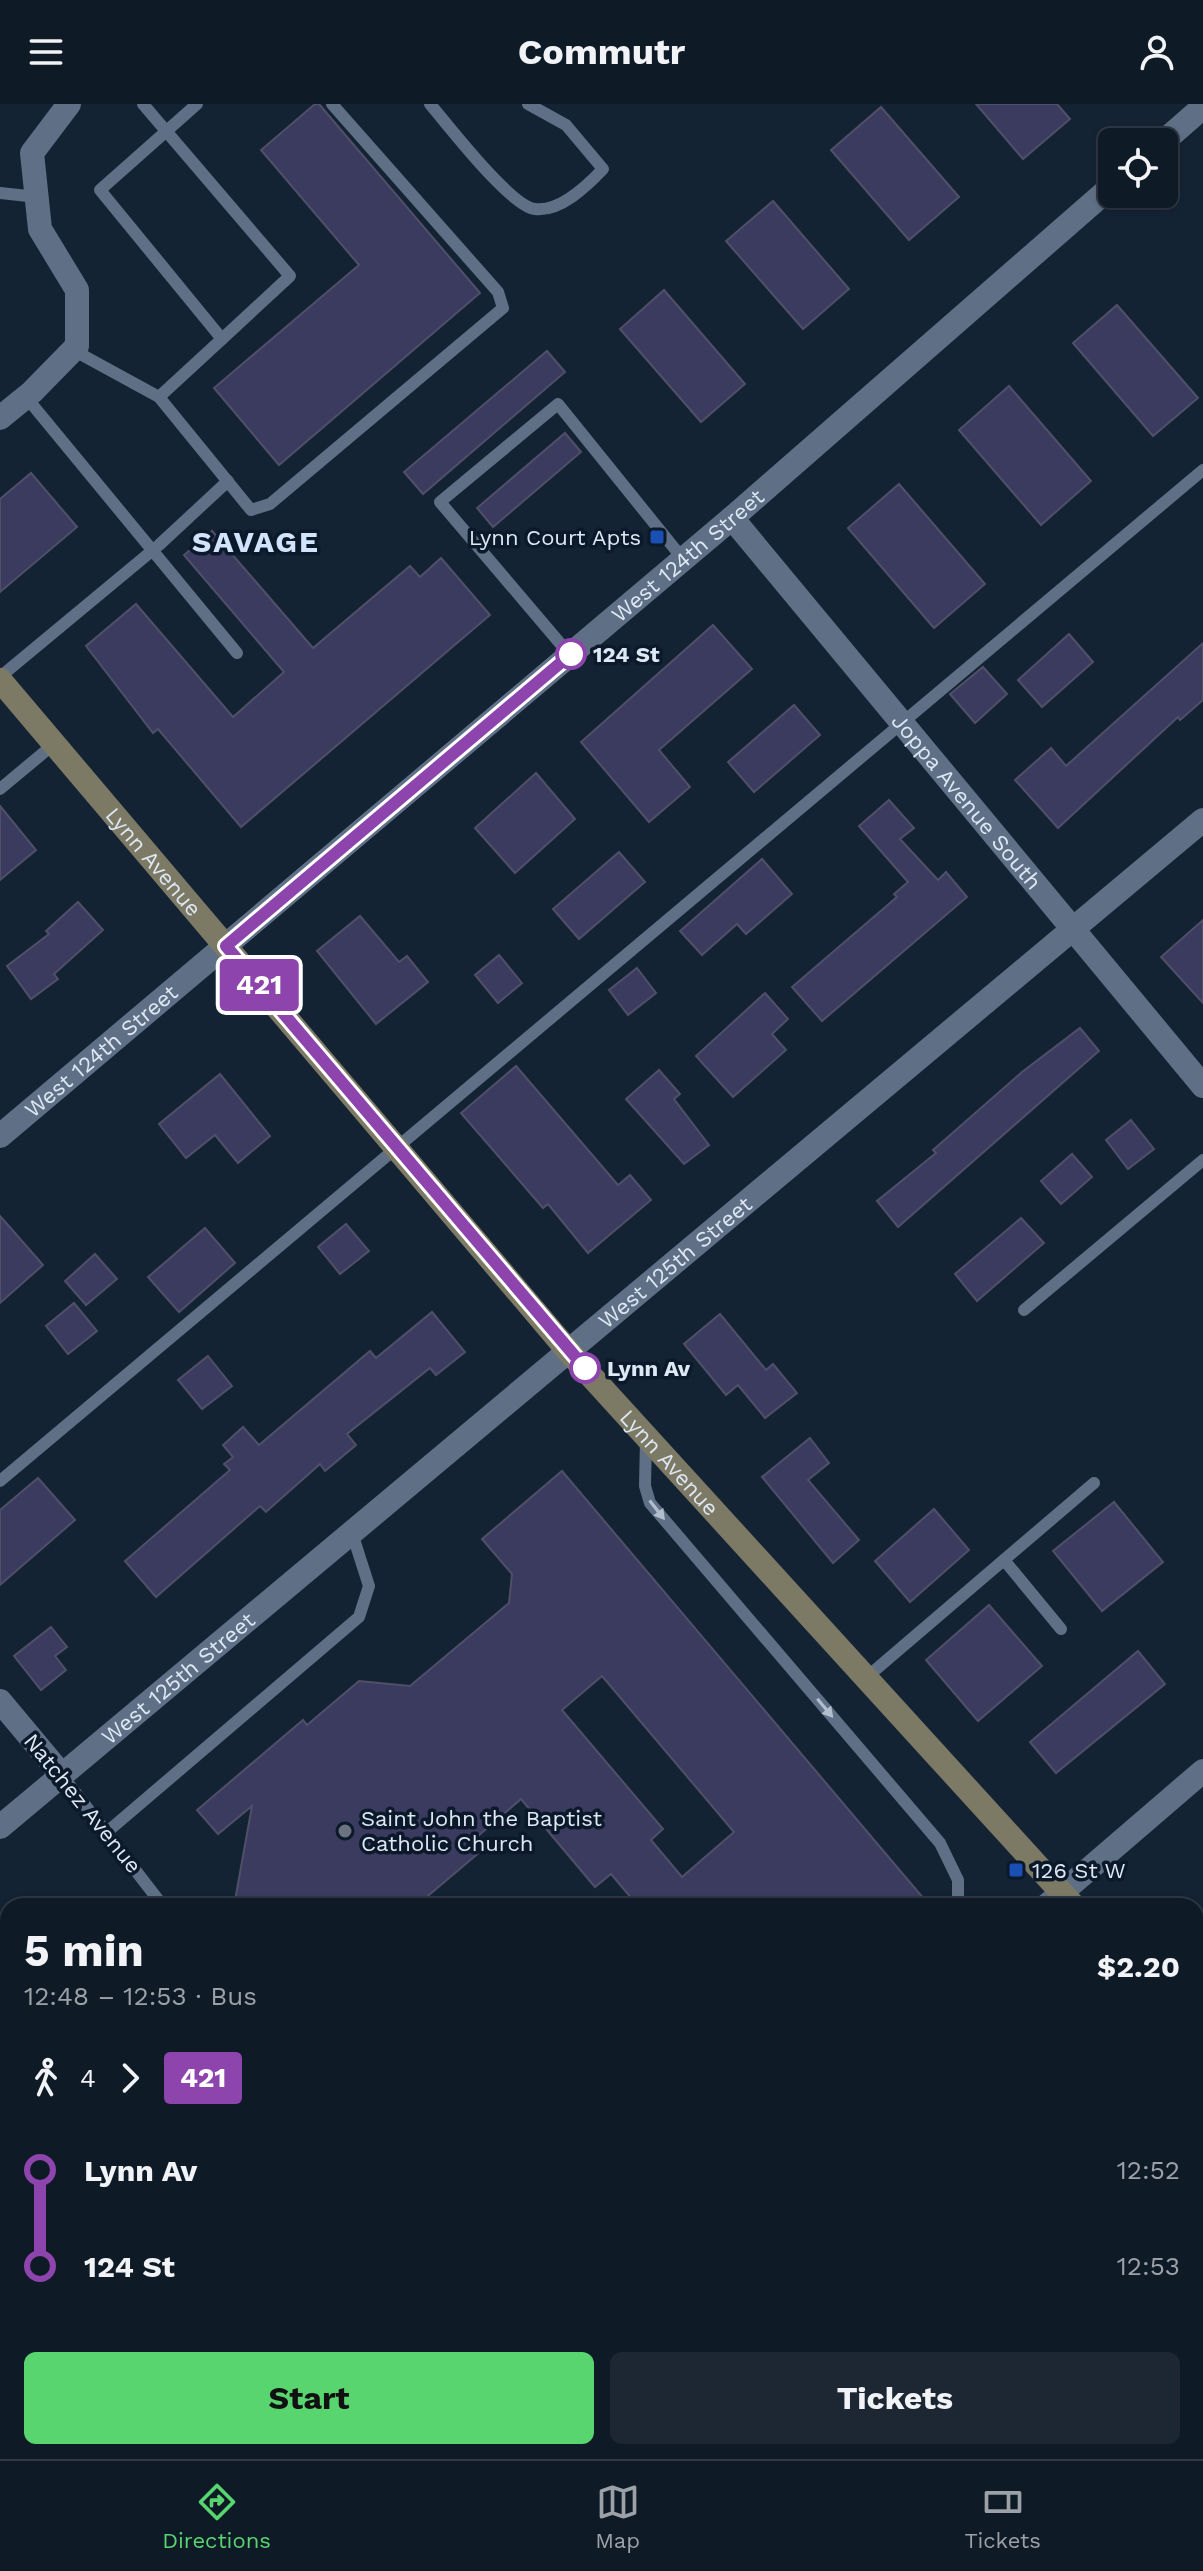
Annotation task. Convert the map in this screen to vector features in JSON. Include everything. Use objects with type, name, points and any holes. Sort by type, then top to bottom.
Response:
[{"type":"main road","name":"Lynn Avenue","points":[[0,678],[570,1353],[867,1677],[1058,1898]]},
{"type":"street","points":[[0,418],[26,397],[77,346],[77,290],[40,229],[32,153],[69,104]]},
{"type":"street","points":[[1178,129],[1203,107]]},
{"type":"street","name":"West 124th Street","points":[[0,1136],[732,518],[1098,198]]},
{"type":"street","name":"Joppa Avenue South","points":[[732,518],[1203,1086]]},
{"type":"street","name":"West 125th Street","points":[[0,1827],[570,1353],[1203,820]]},
{"type":"street","name":"Natchez Avenue","points":[[0,1701],[61,1774]]},
{"type":"street","points":[[1065,1898],[1203,1771]]},
{"type":"lane","points":[[143,104],[290,276],[159,397]]},
{"type":"lane","points":[[197,104],[100,190],[222,339]]},
{"type":"lane","points":[[73,350],[159,397],[251,510],[270,504],[503,308],[498,292],[332,104]]},
{"type":"lane","points":[[430,104],[510,194],[532,209],[551,208],[603,169],[566,125],[528,104]]},
{"type":"lane","points":[[0,193],[37,197]]},
{"type":"lane","points":[[26,397],[237,653]]},
{"type":"lane","points":[[570,655],[440,502],[558,404],[683,559]]},
{"type":"lane","points":[[0,1481],[1203,470]]},
{"type":"lane","points":[[0,678],[154,550],[228,481]]},
{"type":"lane","points":[[0,789],[54,744]]},
{"type":"lane","points":[[1024,1310],[1203,1160]]},
{"type":"lane","points":[[646,1436],[645,1486],[650,1503],[940,1843],[958,1880],[958,1898]]},
{"type":"lane","points":[[867,1677],[1094,1483]]},
{"type":"lane","points":[[107,1832],[359,1617],[369,1586],[352,1533]]},
{"type":"lane","points":[[1004,1560],[1061,1629]]},
{"type":"lane","name":"Natchez Avenue","points":[[61,1774],[157,1898]]},
{"type":"building","points":[[315,104],[319,104],[480,293],[279,465],[214,388],[359,265],[261,150]]},
{"type":"building","points":[[976,104],[1057,104],[1070,119],[1023,159]]},
{"type":"building","points":[[881,107],[959,197],[909,240],[831,150]]},
{"type":"building","points":[[773,201],[849,289],[803,329],[726,241]]},
{"type":"building","points":[[664,290],[745,384],[701,422],[620,329]]},
{"type":"building","points":[[1117,305],[1198,398],[1153,436],[1073,343]]},
{"type":"building","points":[[547,351],[565,372],[423,494],[404,472]]},
{"type":"building","points":[[1009,386],[1091,481],[1041,525],[959,430]]},
{"type":"building","points":[[565,433],[581,452],[493,527],[477,508]]},
{"type":"building","points":[[31,473],[77,527],[0,592],[0,499]]},
{"type":"building","points":[[899,484],[985,584],[934,628],[848,528]]},
{"type":"building","points":[[212,531],[313,648],[410,566],[420,577],[441,558],[490,615],[241,827],[158,729],[153,733],[86,646],[136,604],[233,717],[284,672],[184,555]]},
{"type":"building","points":[[713,625],[752,669],[659,750],[690,787],[649,822],[581,742]]},
{"type":"building","points":[[1069,634],[1093,662],[1042,707],[1018,680]]},
{"type":"building","points":[[1203,643],[1203,700],[1180,720],[1178,717],[1058,828],[1015,780],[1051,748],[1066,766]]},
{"type":"building","points":[[983,667],[1007,694],[975,723],[950,694]]},
{"type":"building","points":[[794,705],[820,735],[754,792],[728,762]]},
{"type":"building","points":[[536,773],[575,819],[515,873],[475,828]]},
{"type":"building","points":[[889,800],[914,828],[900,839],[938,880],[946,872],[967,897],[822,1021],[792,987],[897,897],[894,894],[908,882],[859,826]]},
{"type":"building","points":[[0,806],[36,850],[0,880]]},
{"type":"building","points":[[619,852],[645,882],[579,939],[553,909]]},
{"type":"building","points":[[762,859],[792,894],[746,934],[737,924],[702,955],[680,931]]},
{"type":"building","points":[[78,902],[103,930],[54,974],[58,979],[31,999],[7,966],[49,934],[46,931]]},
{"type":"building","points":[[360,916],[399,962],[407,956],[428,982],[376,1024],[317,951]]},
{"type":"building","points":[[1203,920],[1203,1003],[1161,957]]},
{"type":"building","points":[[499,955],[522,983],[498,1003],[475,975]]},
{"type":"building","points":[[637,968],[656,993],[628,1015],[609,990]]},
{"type":"building","points":[[765,993],[788,1019],[772,1034],[786,1050],[733,1097],[696,1056]]},
{"type":"building","points":[[1080,1028],[1099,1051],[898,1227],[877,1201],[936,1153],[933,1150],[1022,1072]]},
{"type":"building","points":[[516,1066],[618,1185],[630,1175],[651,1200],[588,1253],[548,1204],[543,1208],[461,1113]]},
{"type":"building","points":[[659,1070],[680,1094],[674,1099],[709,1145],[684,1164],[626,1099]]},
{"type":"building","points":[[220,1074],[270,1136],[238,1163],[215,1135],[186,1158],[159,1124]]},
{"type":"building","points":[[1131,1120],[1154,1149],[1128,1169],[1106,1140]]},
{"type":"building","points":[[1072,1154],[1092,1177],[1061,1204],[1041,1181]]},
{"type":"building","points":[[0,1216],[43,1265],[0,1303]]},
{"type":"building","points":[[1021,1218],[1044,1243],[977,1301],[955,1274]]},
{"type":"building","points":[[346,1224],[369,1251],[340,1274],[318,1247]]},
{"type":"building","points":[[205,1228],[235,1263],[179,1312],[148,1277]]},
{"type":"building","points":[[95,1254],[117,1279],[86,1305],[65,1281]]},
{"type":"building","points":[[74,1303],[97,1331],[68,1354],[46,1326]]},
{"type":"building","points":[[432,1312],[465,1352],[436,1375],[430,1368],[347,1434],[356,1445],[325,1471],[320,1464],[266,1512],[260,1506],[156,1597],[125,1561],[230,1470],[224,1464],[233,1457],[223,1445],[243,1427],[259,1445],[370,1351],[376,1358]]},
{"type":"building","points":[[720,1314],[766,1370],[773,1364],[797,1393],[765,1418],[738,1385],[726,1395],[684,1344]]},
{"type":"building","points":[[208,1356],[232,1386],[202,1409],[178,1380]]},
{"type":"building","points":[[810,1438],[829,1463],[808,1480],[859,1540],[833,1563],[762,1477]]},
{"type":"building","points":[[562,1471],[923,1898],[631,1898],[611,1874],[595,1887],[521,1799],[478,1836],[487,1846],[425,1898],[235,1898],[252,1806],[218,1834],[197,1810],[303,1720],[307,1725],[359,1681],[410,1686],[509,1603],[512,1574],[482,1539]],"holes":[[[602,1676],[734,1832],[682,1877],[651,1840],[663,1829],[562,1710]]]},
{"type":"building","points":[[38,1478],[75,1520],[0,1585],[0,1510]]},
{"type":"building","points":[[1114,1502],[1163,1562],[1102,1611],[1053,1551]]},
{"type":"building","points":[[934,1509],[969,1550],[910,1602],[875,1561]]},
{"type":"building","points":[[989,1605],[1042,1666],[978,1721],[926,1660]]},
{"type":"building","points":[[51,1627],[67,1647],[55,1656],[66,1670],[41,1690],[14,1656]]},
{"type":"building","points":[[1138,1651],[1165,1684],[1056,1773],[1030,1742]]},
{"type":"bus line","name":"421","points":[[571,654],[226,946],[585,1368]]},
{"type":"place","name":"Lynn Court Apts","points":[[657,537]]},
{"type":"place","name":"124 St","points":[[571,654]]},
{"type":"place","name":"Lynn Av","points":[[585,1368]]},
{"type":"place","name":"Saint John the Baptist Catholic Church","points":[[345,1831]]},
{"type":"place","name":"126 St W","points":[[1016,1870]]},
{"type":"district","name":"SAVAGE","points":[[256,542]]}]
